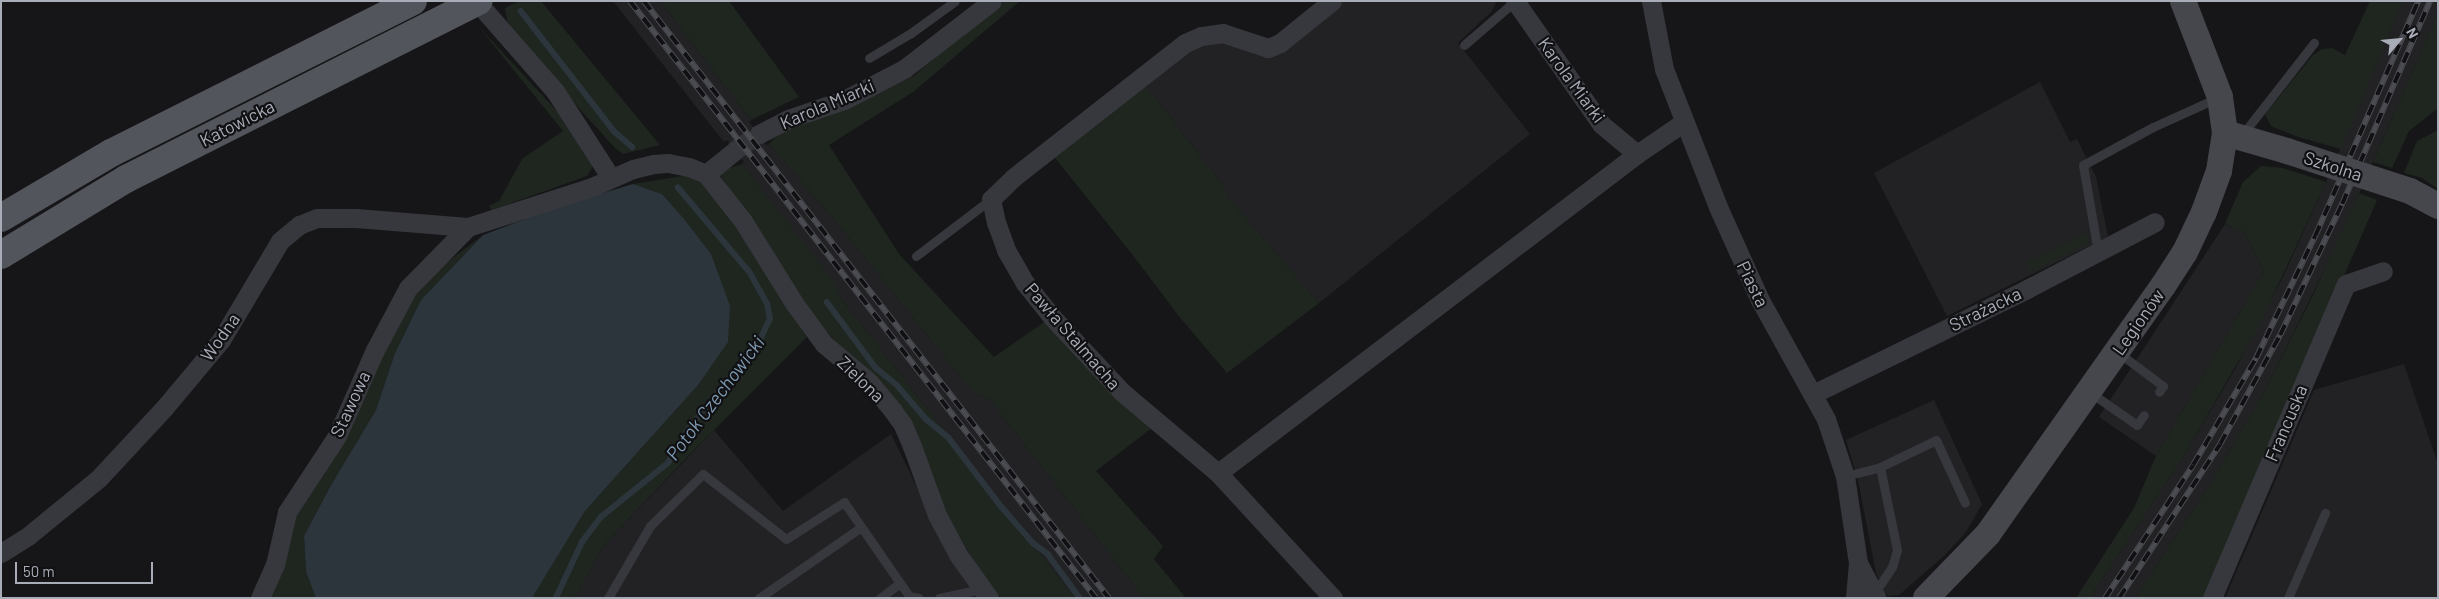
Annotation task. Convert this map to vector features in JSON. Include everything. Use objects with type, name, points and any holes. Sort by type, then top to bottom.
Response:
[{"type":"main road","name":"Katowicka","points":[[1,218],[111,152],[413,1]]},
{"type":"main road","name":"Katowicka","points":[[1,255],[126,179],[478,2]]},
{"type":"street","name":"Karola Miarki","points":[[759,134],[788,119],[844,100],[904,69],[992,1]]},
{"type":"street","points":[[991,199],[1013,178],[1184,42],[1201,36],[1223,33],[1268,48],[1280,43],[1332,1]]},
{"type":"street","name":"Karola Miarki","points":[[1515,1],[1602,124],[1637,154]]},
{"type":"street","name":"Piasta","points":[[1650,1],[1664,69],[1718,207],[1760,300],[1826,419],[1845,476],[1858,563],[1855,598]]},
{"type":"street","name":"Legionów","points":[[1926,598],[1988,534],[2117,352],[2185,252],[2204,212],[2233,135],[2183,1]]},
{"type":"street","points":[[478,2],[555,91],[611,178]]},
{"type":"street","points":[[1218,473],[1637,154],[1684,122]]},
{"type":"street","name":"Szkolna","points":[[2233,135],[2410,191],[2438,206]]},
{"type":"street","points":[[468,228],[592,187],[633,169],[661,163],[690,167],[706,174],[734,151]]},
{"type":"street","name":"Zielona","points":[[706,174],[743,221],[794,303],[824,344],[869,382],[903,425],[936,515],[959,556],[985,594]]},
{"type":"street","name":"Pawła Stalmacha","points":[[991,199],[996,222],[1006,250],[1025,283],[1052,317],[1122,392],[1218,473],[1333,598]]},
{"type":"street","name":"Wodna","points":[[1,553],[28,536],[99,478],[165,407],[221,340],[280,241],[299,225],[317,218],[337,218],[468,228]]},
{"type":"street","name":"Strażacka","points":[[1813,394],[2155,222]]},
{"type":"street","name":"Stawowa","points":[[260,598],[274,564],[287,512],[336,436],[375,350],[408,288],[468,228]]},
{"type":"street","name":"Francuska","points":[[2212,598],[2346,284],[2383,271]]},
{"type":"street","name":"Piasta","points":[[1858,563],[1875,596]]},
{"type":"lane","points":[[869,58],[911,33],[955,1]]},
{"type":"lane","points":[[1464,45],[1515,1]]},
{"type":"lane","points":[[2233,135],[2314,43]]},
{"type":"lane","points":[[2098,252],[2083,165],[2153,127],[2220,97]]},
{"type":"lane","points":[[916,256],[991,199]]},
{"type":"lane","points":[[2117,352],[2163,386],[2159,392]]},
{"type":"lane","points":[[2089,392],[2138,425],[2144,415]]},
{"type":"lane","points":[[1845,476],[1880,467],[1936,440],[1965,503]]},
{"type":"lane","points":[[1875,596],[1892,567],[1897,550],[1880,467]]},
{"type":"lane","points":[[608,598],[650,526],[703,474],[786,539],[844,502],[909,596],[919,598]]},
{"type":"lane","points":[[2288,598],[2325,513]]},
{"type":"lane","points":[[759,598],[861,527]]},
{"type":"lane","points":[[880,598],[900,583]]},
{"type":"lane","points":[[939,598],[985,594]]},
{"type":"shaded area","points":[[520,1],[541,1],[660,145],[623,154],[615,148],[520,43],[507,21],[505,8]]},
{"type":"shaded area","points":[[613,1],[660,1],[751,120],[749,122],[766,145],[769,144],[832,217],[973,392],[990,400],[1144,598],[1075,598],[842,300],[834,283],[742,164],[744,162],[727,140],[724,142]]},
{"type":"shaded area","points":[[660,1],[729,1],[799,97],[751,120]]},
{"type":"shaded area","points":[[1005,1],[1020,1],[913,92],[829,145],[899,254],[994,357],[1047,320],[1153,427],[1096,471],[1163,546],[1154,559],[1186,598],[1144,598],[990,400],[973,392],[832,217],[769,144],[786,127],[843,109],[914,76],[965,30]]},
{"type":"shaded area","points":[[1343,1],[1497,1],[1492,11],[1458,43],[1530,134],[1319,303],[1228,197],[1223,185],[1146,86],[1190,45],[1210,40],[1245,48],[1269,58]]},
{"type":"shaded area","points":[[2370,1],[2403,1],[2341,149],[2298,137],[2271,126],[2265,114],[2313,55],[2322,49],[2332,48],[2345,55]]},
{"type":"shaded area","points":[[2403,1],[2438,1],[2438,13],[2337,244],[2267,387],[2218,471],[2136,598],[2090,598],[2186,452],[2235,369],[2282,279],[2326,182]]},
{"type":"shaded area","points":[[2438,13],[2438,108],[2409,131],[2392,168],[2373,162]]},
{"type":"shaded area","points":[[479,27],[580,136],[593,166],[587,176],[492,210],[489,206],[499,201],[522,159],[563,131]]},
{"type":"shaded area","points":[[2040,82],[2070,142],[2077,139],[2096,177],[2108,237],[1947,316],[1874,173]]},
{"type":"shaded area","points":[[1146,86],[1223,185],[1228,197],[1319,303],[1227,373],[1178,315],[1052,154]]},
{"type":"shaded area","points":[[2438,130],[2438,189],[2422,178],[2404,173],[2417,141]]},
{"type":"shaded area","points":[[742,164],[835,283],[842,300],[1075,598],[1001,598],[978,569],[944,509],[923,450],[812,313],[718,172]]},
{"type":"shaded area","points":[[2261,166],[2283,168],[2326,182],[2260,324],[2186,452],[2090,598],[2076,598],[2134,508],[2156,456],[2264,271],[2244,232],[2225,224],[2243,182]]},
{"type":"shaded area","points":[[695,174],[717,198],[807,337],[692,452],[603,546],[575,598],[532,598],[585,511],[698,385],[711,254],[662,194],[633,184]]},
{"type":"shaded area","points":[[633,184],[662,194],[684,219],[711,254],[730,306],[728,342],[698,385],[585,511],[532,598],[316,598],[306,572],[304,536],[331,485],[376,410],[395,353],[421,300],[483,235],[560,206]]},
{"type":"shaded area","points":[[2359,193],[2377,200],[2204,598],[2136,598],[2218,471],[2267,387],[2313,295]]},
{"type":"shaded area","points":[[2225,224],[2244,232],[2264,271],[2156,456],[2099,417]]},
{"type":"shaded area","points":[[2088,232],[2088,242],[2029,273],[2028,262]]},
{"type":"shaded area","points":[[483,235],[421,300],[395,353],[376,410],[331,485],[304,536],[306,572],[316,598],[267,598],[295,517],[327,459],[354,421],[397,323],[429,276]]},
{"type":"shaded area","points":[[2404,364],[2438,464],[2438,598],[2225,598],[2314,390]]},
{"type":"shaded area","points":[[1934,400],[1982,504],[1966,532],[1945,555],[1899,595],[1888,596],[1876,573],[1858,480],[1846,440]]},
{"type":"shaded area","points":[[714,430],[783,511],[891,434],[956,567],[981,598],[575,598],[603,546]]},
{"type":"waterway","name":"Potok Czechowicki","points":[[521,11],[615,132],[632,147]]},
{"type":"waterway","name":"Potok Czechowicki","points":[[556,598],[582,542],[601,517],[668,463],[687,431],[760,340],[770,319],[767,304],[749,272],[678,188]]},
{"type":"waterway","points":[[827,302],[876,368],[897,385],[927,420],[949,438],[1001,506],[1033,543],[1048,554],[1080,598]]},
{"type":"tunnel","points":[[734,151],[759,134]]},
{"type":"railway","points":[[630,1],[1096,598]]},
{"type":"railway","points":[[644,1],[1109,598]]},
{"type":"railway","points":[[2105,598],[2193,465],[2256,358],[2315,236],[2418,1]]},
{"type":"railway","points":[[2119,598],[2220,444],[2280,335],[2342,204],[2430,1]]}]
